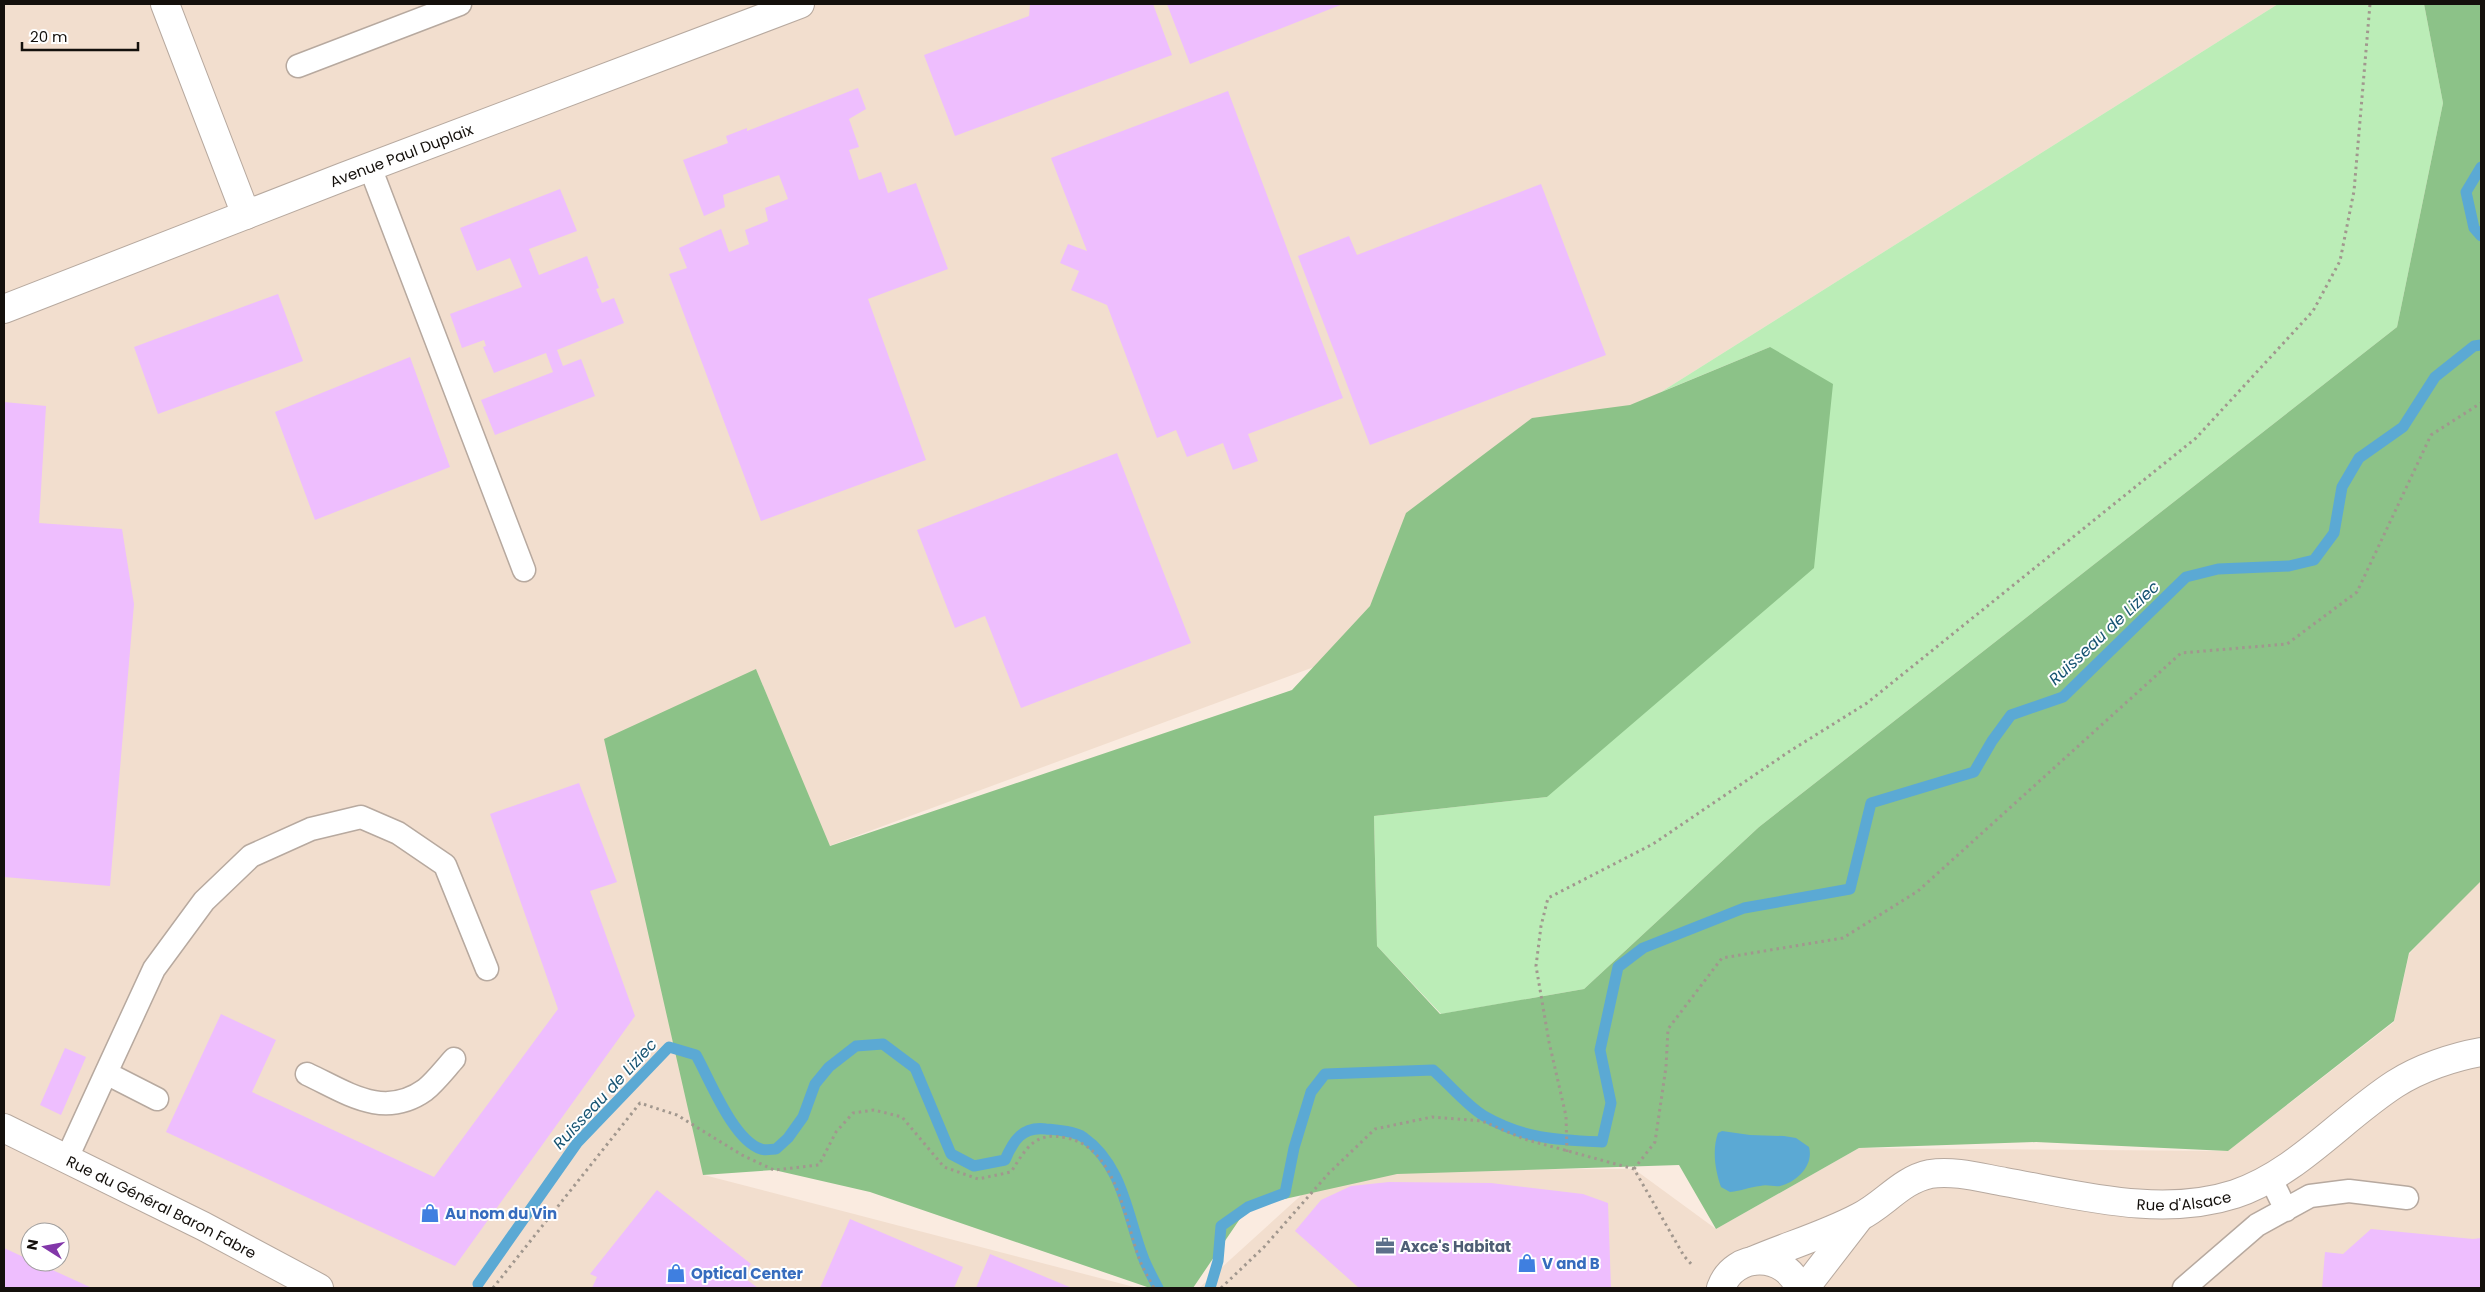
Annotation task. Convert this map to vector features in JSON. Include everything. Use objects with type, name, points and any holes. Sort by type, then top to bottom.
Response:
[{"type":"street","points":[[165,4],[246,215]]},
{"type":"street","name":"Avenue Paul Duplaix","points":[[4,309],[370,167],[800,4]]},
{"type":"street","name":"Rue d'Alsace","points":[[1721,1288],[1730,1273],[1752,1261],[1860,1217],[1911,1181],[1931,1174],[1958,1174],[2106,1200],[2168,1204],[2208,1201],[2236,1194],[2270,1177],[2310,1151],[2396,1083],[2434,1066],[2481,1052]]},
{"type":"street","name":"Rue du Général Baron Fabre","points":[[4,1128],[203,1226],[319,1288]]},
{"type":"street","name":"Rue d'Alsace","points":[[1805,1288],[1860,1217]]},
{"type":"street","points":[[1752,1261],[1765,1260],[1778,1264],[1789,1271],[1800,1288]]},
{"type":"lane","points":[[298,66],[460,4]]},
{"type":"lane","points":[[370,167],[524,570]]},
{"type":"lane","points":[[67,1158],[154,969],[204,901],[251,856],[311,829],[360,817],[398,833],[445,865],[486,969]]},
{"type":"lane","points":[[307,1074],[370,1103],[396,1104],[425,1090],[454,1059]]},
{"type":"lane","points":[[106,1074],[157,1098]]},
{"type":"lane","points":[[2270,1177],[2286,1210]]},
{"type":"lane","points":[[2184,1288],[2257,1226],[2310,1196],[2349,1191],[2407,1198]]},
{"type":"path","points":[[1567,1152],[1566,1116],[1549,1042],[1536,966],[1541,926],[1548,898],[1653,844],[1790,751],[1867,703],[2196,438],[2294,332],[2313,311],[2340,261],[2354,191],[2370,4]]},
{"type":"path","points":[[1634,1169],[1655,1142],[1666,1067],[1668,1029],[1722,958],[1843,938],[1918,891],[2181,653],[2287,644],[2357,592],[2431,435],[2481,402]]},
{"type":"path","points":[[493,1288],[640,1103],[677,1116],[742,1155],[774,1170],[819,1165],[836,1132],[852,1113],[874,1110],[902,1118],[944,1167],[978,1179],[1011,1172],[1028,1147],[1041,1138],[1053,1135],[1079,1140],[1099,1159],[1119,1192],[1140,1260],[1154,1288]]},
{"type":"path","points":[[1221,1288],[1265,1246],[1329,1173],[1375,1129],[1432,1117],[1482,1121],[1524,1139],[1634,1169],[1684,1256],[1696,1269]]},
{"type":"shaded area","points":[[4,4],[2278,4],[1661,392],[1314,667],[829,846],[756,669],[704,1175],[1138,1288],[4,1288]]},
{"type":"shaded area","points":[[2481,878],[2481,1288],[1199,1288],[1329,1170],[1634,1169],[1716,1229],[1859,1148],[2228,1151],[2394,1022],[2409,954]]},
{"type":"green space","points":[[2278,4],[2424,4],[2443,103],[2397,327],[1759,827],[1584,989],[1441,1014],[1377,946],[1374,816],[1547,797],[1770,347],[1661,392]]},
{"type":"green space","points":[[2424,4],[2481,4],[2481,881],[2409,953],[2394,1021],[2228,1151],[2036,1142],[1859,1148],[1716,1229],[1679,1165],[1397,1174],[1248,1207],[1193,1288],[1150,1288],[870,1192],[774,1170],[703,1175],[604,739],[756,669],[830,846],[1292,690],[1370,606],[1406,513],[1532,418],[1630,405],[1770,347],[1833,384],[1814,568],[1547,797],[1374,816],[1377,946],[1440,1014],[1584,989],[1759,827],[2397,327],[2443,103]]},
{"type":"water","points":[[1722,1131],[1796,1138],[1809,1147],[1810,1154],[1807,1166],[1798,1177],[1786,1184],[1780,1186],[1763,1185],[1730,1192],[1721,1187],[1716,1167],[1716,1140],[1718,1133]]},
{"type":"building","points":[[1030,4],[1153,4],[1172,55],[955,136],[924,55],[1029,16]]},
{"type":"building","points":[[1167,4],[1343,4],[1190,64]]},
{"type":"building","points":[[858,88],[866,109],[849,119],[859,147],[849,150],[859,180],[881,172],[888,193],[916,183],[948,269],[868,299],[926,460],[761,521],[669,274],[687,268],[679,248],[721,229],[729,252],[749,244],[745,230],[768,221],[765,208],[788,199],[779,175],[723,195],[725,207],[704,216],[683,160],[728,143],[726,136],[747,128],[747,131]]},
{"type":"building","points":[[1228,91],[1343,398],[1248,434],[1258,461],[1233,470],[1223,443],[1187,457],[1176,430],[1157,438],[1107,305],[1071,290],[1079,271],[1060,263],[1068,244],[1087,251],[1051,158]]},
{"type":"building","points":[[1541,184],[1606,355],[1370,445],[1298,256],[1349,236],[1357,255]]},
{"type":"building","points":[[560,189],[577,231],[529,249],[539,275],[587,256],[599,288],[596,289],[602,303],[614,298],[624,323],[557,350],[563,366],[581,359],[595,396],[495,435],[481,400],[553,372],[546,353],[494,373],[483,347],[486,346],[484,340],[462,348],[450,314],[522,287],[510,258],[477,271],[460,228]]},
{"type":"building","points":[[278,294],[303,361],[158,414],[134,347]]},
{"type":"building","points":[[410,357],[450,467],[315,520],[275,412]]},
{"type":"building","points":[[4,402],[46,406],[39,523],[122,529],[134,604],[110,886],[4,877]]},
{"type":"building","points":[[1117,453],[1191,643],[1021,708],[985,616],[955,628],[917,530]]},
{"type":"building","points":[[579,783],[617,882],[590,891],[635,1016],[455,1266],[166,1132],[221,1014],[276,1040],[252,1092],[434,1177],[558,1009],[490,814]]},
{"type":"building","points":[[65,1048],[86,1057],[61,1115],[40,1105]]},
{"type":"building","points":[[1389,1182],[1491,1183],[1583,1194],[1608,1203],[1611,1288],[1359,1288],[1295,1231],[1321,1200],[1351,1186]]},
{"type":"building","points":[[657,1190],[751,1264],[742,1276],[758,1288],[592,1288],[597,1277],[590,1274]]},
{"type":"building","points":[[850,1219],[963,1267],[954,1288],[820,1288]]},
{"type":"building","points":[[2371,1229],[2473,1239],[2481,1238],[2481,1288],[2322,1288],[2325,1252],[2343,1254]]},
{"type":"building","points":[[4,1248],[20,1255],[20,1272],[57,1272],[92,1288],[4,1288]]},
{"type":"building","points":[[990,1254],[1072,1288],[976,1288]]},
{"type":"waterway","name":"Ruisseau de Liziec","points":[[2481,167],[2466,192],[2474,228],[2481,236]]},
{"type":"waterway","name":"Ruisseau de Liziec","points":[[1210,1288],[1218,1261],[1221,1226],[1248,1207],[1285,1193],[1294,1148],[1311,1092],[1325,1074],[1433,1070],[1471,1106],[1499,1124],[1542,1137],[1602,1142],[1611,1103],[1600,1050],[1618,967],[1643,948],[1744,908],[1850,889],[1871,803],[1974,772],[1992,741],[2011,715],[2063,697],[2186,577],[2218,569],[2289,566],[2314,560],[2334,533],[2342,487],[2359,458],[2403,427],[2435,377],[2474,346],[2481,345]]},
{"type":"waterway","name":"Ruisseau de Liziec","points":[[478,1284],[577,1143],[669,1047],[696,1055],[732,1122],[751,1143],[766,1150],[776,1149],[788,1138],[803,1117],[815,1084],[829,1067],[856,1046],[883,1044],[915,1068],[951,1154],[974,1166],[1005,1160],[1015,1141],[1025,1132],[1031,1130],[1060,1130],[1075,1133],[1096,1148],[1115,1176],[1143,1257],[1158,1288]]},
{"type":"place","name":"Au nom du Vin","points":[[430,1213]]},
{"type":"place","name":"Axce's Habitat","points":[[1385,1246]]},
{"type":"place","name":"V and B","points":[[1527,1263]]},
{"type":"place","name":"Optical Center","points":[[676,1273]]}]
